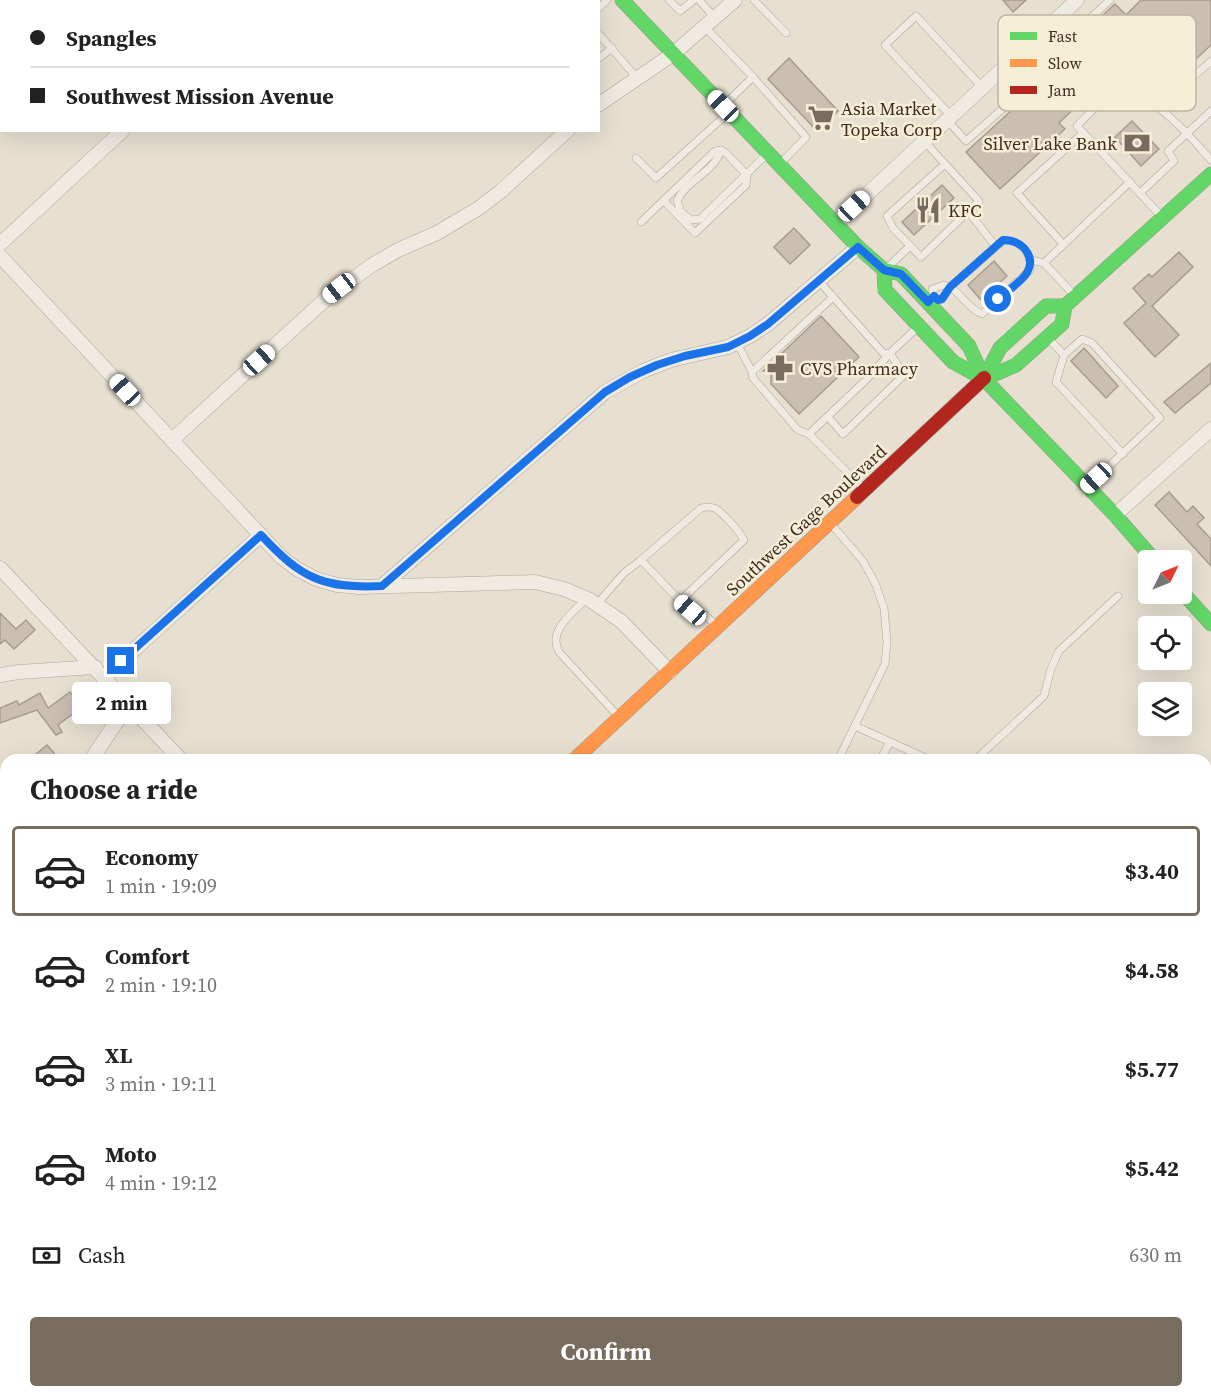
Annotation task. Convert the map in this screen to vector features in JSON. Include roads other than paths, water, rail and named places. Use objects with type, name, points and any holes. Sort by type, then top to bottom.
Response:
[{"type":"main road","points":[[622,0],[858,247],[884,270],[901,274],[931,296],[969,346],[984,379]]},
{"type":"main road","name":"Southwest Gage Boulevard","points":[[581,754],[984,379],[1016,365],[1062,324],[1070,301],[1211,174]]},
{"type":"main road","points":[[884,270],[885,290],[952,362],[984,379],[1115,515],[1145,550]]},
{"type":"main road","name":"Southwest Gage Boulevard","points":[[984,379],[1000,348],[1038,313],[1046,306],[1070,301]]},
{"type":"main road","points":[[1192,603],[1211,624]]},
{"type":"street","points":[[600,104],[673,54],[735,0]]},
{"type":"street","points":[[1060,15],[1077,0]]},
{"type":"street","points":[[836,223],[998,72]]},
{"type":"street","points":[[0,244],[121,132]]},
{"type":"street","points":[[172,440],[329,296],[372,265],[398,250],[437,233],[479,208],[566,132]]},
{"type":"street","points":[[382,586],[605,392],[630,377],[661,363],[712,352],[737,343],[768,324],[858,247]]},
{"type":"street","points":[[0,256],[289,563],[316,579],[338,585],[535,582],[564,589],[592,601],[621,621],[670,672]]},
{"type":"street","points":[[1115,515],[1211,429]]},
{"type":"street","points":[[0,675],[19,672],[99,672],[261,535]]},
{"type":"street","points":[[0,568],[175,754]]},
{"type":"street","points":[[95,754],[130,705]]},
{"type":"lane","points":[[669,0],[680,11],[694,0]]},
{"type":"lane","points":[[699,0],[710,22],[753,77],[806,137],[780,165]]},
{"type":"lane","points":[[754,0],[786,33]]},
{"type":"lane","points":[[1094,15],[1110,0]]},
{"type":"lane","points":[[982,87],[916,16],[885,45],[949,118],[966,141],[1000,111]]},
{"type":"lane","points":[[600,35],[637,78]]},
{"type":"lane","points":[[600,57],[612,48]]},
{"type":"lane","points":[[1196,74],[1211,61]]},
{"type":"lane","points":[[636,158],[656,178],[726,109],[753,77]]},
{"type":"lane","points":[[1093,111],[1077,126],[1162,217]]},
{"type":"lane","points":[[1163,111],[1211,160]]},
{"type":"lane","points":[[1140,193],[1174,161],[1168,151],[1211,111]]},
{"type":"lane","points":[[1063,244],[1017,193],[1083,133]]},
{"type":"lane","points":[[924,141],[979,201],[921,257],[893,228],[887,216],[945,164]]},
{"type":"lane","points":[[721,150],[717,161],[681,194],[677,201],[681,212],[691,220],[700,219],[768,153]]},
{"type":"lane","points":[[641,222],[715,152],[721,150],[726,153],[747,175],[746,185],[694,233],[664,201]]},
{"type":"lane","points":[[1044,263],[1130,182]]},
{"type":"lane","points":[[968,211],[996,247]]},
{"type":"lane","points":[[1031,260],[1021,244],[1003,240],[950,287],[942,299],[938,300],[931,296],[944,285],[950,287],[978,313],[982,314],[1030,270],[1031,260]]},
{"type":"lane","points":[[884,270],[910,246]]},
{"type":"lane","points":[[1031,260],[1044,263],[1070,301]]},
{"type":"lane","points":[[818,280],[884,354],[890,353]]},
{"type":"lane","points":[[752,372],[833,297]]},
{"type":"lane","points":[[809,434],[919,326]]},
{"type":"lane","points":[[1047,337],[1064,355]]},
{"type":"lane","points":[[1087,487],[1123,454],[1160,418],[1092,343],[1082,339],[1064,355],[1056,382],[1123,454]]},
{"type":"lane","points":[[737,343],[753,378],[798,430],[809,434],[864,489]]},
{"type":"lane","points":[[828,417],[843,434],[904,375],[890,353]]},
{"type":"lane","points":[[620,718],[559,652],[554,641],[558,629],[701,508],[710,506],[716,508],[744,540],[680,601]]},
{"type":"lane","points":[[829,521],[869,571],[880,595],[886,621],[885,664],[841,754]]},
{"type":"lane","points":[[641,560],[690,610],[705,615],[718,627]]},
{"type":"lane","points":[[981,754],[1044,696],[1051,669],[1059,651],[1118,596]]},
{"type":"lane","points":[[855,726],[915,754]]},
{"type":"lane","points":[[883,754],[890,742]]},
{"type":"place","name":"Asia Market Topeka Corp","points":[[821,118]]},
{"type":"place","name":"Silver Lake Bank","points":[[1137,143]]},
{"type":"place","name":"KFC","points":[[928,210]]},
{"type":"place","name":"CVS Pharmacy","points":[[780,368]]}]
